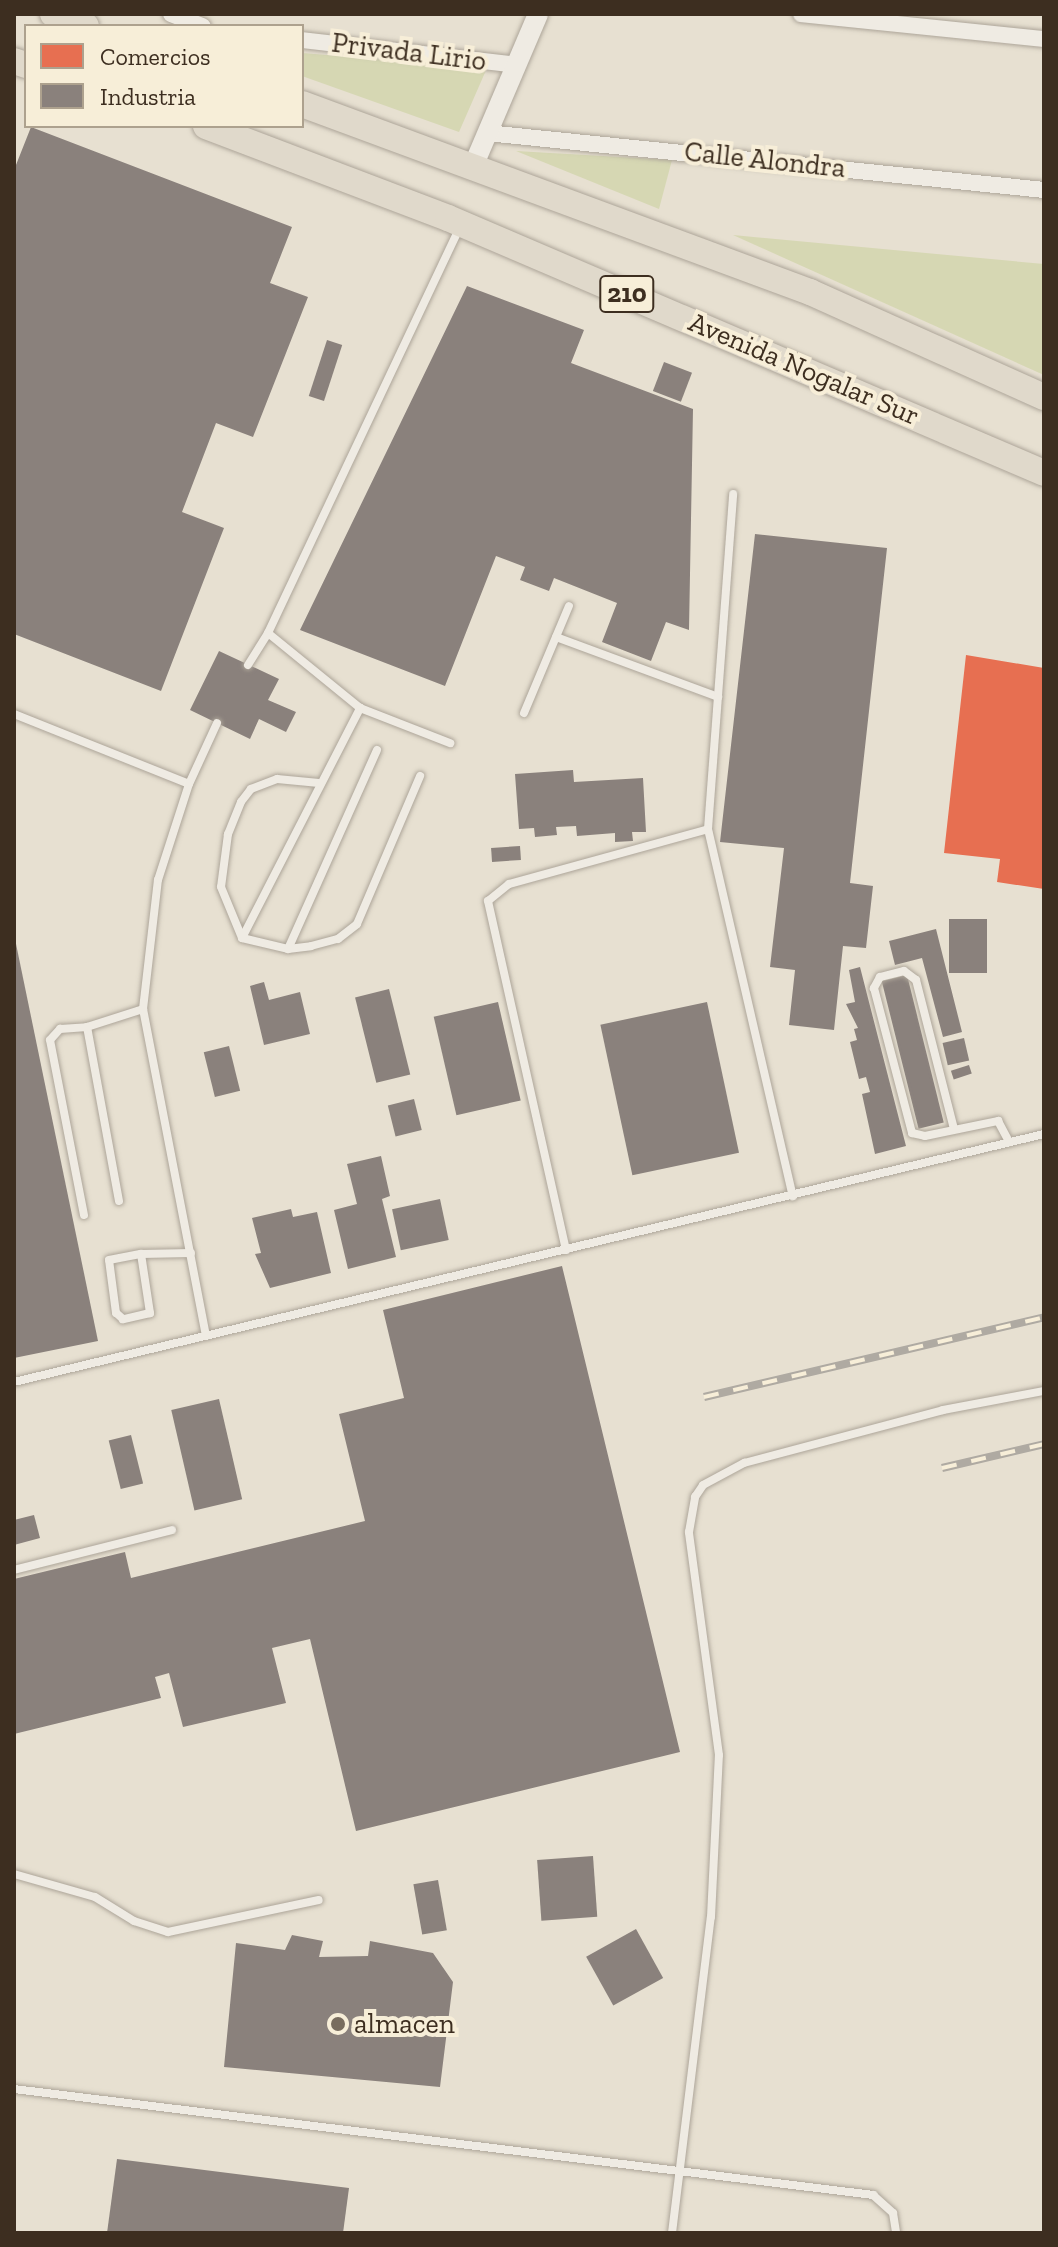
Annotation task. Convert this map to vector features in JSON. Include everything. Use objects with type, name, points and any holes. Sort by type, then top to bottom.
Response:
[{"type":"highway","points":[[53,14],[80,24]]},
{"type":"highway","name":"210","points":[[304,105],[810,292],[1044,397]]},
{"type":"highway","name":"Avenida Nogalar Sur","points":[[211,128],[461,224],[1044,473]]},
{"type":"street","points":[[171,14],[198,24]]},
{"type":"street","points":[[472,169],[538,14]]},
{"type":"street","points":[[801,14],[1044,39]]},
{"type":"street","name":"Privada Lirio","points":[[304,40],[517,65]]},
{"type":"street","name":"Calle Alondra","points":[[487,133],[1044,190]]},
{"type":"lane","points":[[248,665],[268,633],[461,224]]},
{"type":"lane","points":[[733,494],[708,829],[793,1196]]},
{"type":"lane","points":[[524,713],[569,606]]},
{"type":"lane","points":[[268,633],[360,708],[450,743]]},
{"type":"lane","points":[[556,637],[718,697]]},
{"type":"lane","points":[[242,938],[360,708]]},
{"type":"lane","points":[[14,714],[189,784]]},
{"type":"lane","points":[[206,1336],[143,1009],[158,880],[189,784],[217,723]]},
{"type":"lane","points":[[288,949],[377,750]]},
{"type":"lane","points":[[242,938],[288,949],[338,939],[357,924],[420,776]]},
{"type":"lane","points":[[242,938],[221,887],[228,834],[241,802],[251,789],[277,779],[319,783]]},
{"type":"lane","points":[[566,1250],[488,901],[509,884],[708,829]]},
{"type":"lane","points":[[954,1129],[916,980],[904,971],[880,977],[874,988],[915,1137],[998,1121],[1009,1142]]},
{"type":"lane","points":[[84,1215],[50,1040],[60,1029],[87,1027],[143,1009]]},
{"type":"lane","points":[[87,1027],[119,1201]]},
{"type":"lane","points":[[14,1382],[1044,1134]]},
{"type":"lane","points":[[141,1254],[150,1313],[123,1319],[116,1313],[106,1267],[109,1260],[141,1254],[191,1253]]},
{"type":"lane","points":[[672,2233],[711,1917],[719,1755],[689,1532],[695,1497],[703,1485],[744,1463],[943,1410],[1044,1391]]},
{"type":"lane","points":[[14,1570],[172,1530]]},
{"type":"lane","points":[[14,1874],[95,1897],[134,1921],[168,1932],[319,1900]]},
{"type":"lane","points":[[14,2089],[873,2195],[893,2213],[896,2233]]},
{"type":"green space","points":[[304,53],[487,68],[459,132],[304,77]]},
{"type":"green space","points":[[516,151],[672,160],[659,209]]},
{"type":"green space","points":[[733,235],[1044,264],[1044,375]]},
{"type":"building: Comercios","points":[[966,655],[1044,668],[1044,889],[997,882],[1000,859],[944,853]]},
{"type":"building: Industria","points":[[31,128],[34,128],[292,227],[270,283],[308,297],[253,437],[216,423],[182,512],[224,528],[161,691],[14,634],[14,170]]},
{"type":"building: Industria","points":[[467,286],[584,330],[571,363],[693,409],[689,630],[666,622],[651,661],[602,642],[617,603],[554,578],[549,591],[520,580],[525,567],[496,556],[445,686],[300,630]]},
{"type":"building: Industria","points":[[327,340],[342,345],[324,401],[309,396]]},
{"type":"building: Industria","points":[[664,362],[692,373],[681,402],[653,391]]},
{"type":"building: Industria","points":[[755,534],[887,548],[850,883],[873,886],[866,948],[843,946],[834,1030],[789,1025],[795,970],[770,967],[784,848],[720,842]]},
{"type":"building: Industria","points":[[219,651],[279,679],[268,700],[296,712],[286,732],[259,719],[250,739],[190,710]]},
{"type":"building: Industria","points":[[573,770],[574,782],[643,778],[646,832],[632,832],[633,841],[615,842],[615,833],[577,836],[576,826],[556,827],[557,835],[535,837],[534,828],[519,829],[515,774]]},
{"type":"building: Industria","points":[[520,846],[521,860],[492,862],[491,848]]},
{"type":"building: Industria","points":[[949,919],[987,919],[987,973],[949,973]]},
{"type":"building: Industria","points":[[936,929],[962,1032],[943,1037],[922,958],[895,965],[889,941]]},
{"type":"building: Industria","points":[[14,940],[98,1341],[14,1358]]},
{"type":"building: Industria","points":[[860,967],[906,1146],[875,1154],[862,1094],[870,1092],[866,1077],[859,1079],[850,1042],[857,1040],[854,1029],[858,1028],[846,1004],[855,1002],[849,970]]},
{"type":"building: Industria","points":[[907,975],[944,1122],[919,1129],[882,981]]},
{"type":"building: Industria","points":[[264,982],[269,1000],[300,992],[310,1034],[264,1045],[250,986]]},
{"type":"building: Industria","points":[[389,989],[410,1074],[376,1083],[355,997]]},
{"type":"building: Industria","points":[[498,1002],[521,1100],[456,1115],[434,1017]]},
{"type":"building: Industria","points":[[707,1002],[739,1153],[632,1175],[600,1025]]},
{"type":"building: Industria","points":[[964,1038],[969,1060],[948,1065],[943,1043]]},
{"type":"building: Industria","points":[[229,1046],[240,1091],[215,1097],[204,1052]]},
{"type":"building: Industria","points":[[969,1065],[972,1074],[954,1079],[951,1071]]},
{"type":"building: Industria","points":[[414,1099],[422,1130],[396,1137],[388,1106]]},
{"type":"building: Industria","points":[[381,1156],[390,1196],[382,1199],[396,1257],[348,1269],[334,1210],[357,1204],[347,1164]]},
{"type":"building: Industria","points":[[440,1199],[449,1240],[401,1250],[392,1209]]},
{"type":"building: Industria","points":[[291,1209],[293,1217],[317,1212],[331,1273],[270,1288],[255,1254],[261,1253],[252,1218]]},
{"type":"building: Industria","points":[[562,1266],[680,1752],[356,1831],[310,1639],[272,1648],[286,1703],[183,1727],[169,1673],[155,1677],[161,1698],[14,1734],[14,1579],[125,1552],[131,1578],[365,1521],[339,1414],[404,1398],[383,1310]]},
{"type":"building: Industria","points":[[219,1399],[242,1499],[194,1510],[171,1410]]},
{"type":"building: Industria","points":[[131,1435],[143,1484],[121,1489],[109,1441]]},
{"type":"building: Industria","points":[[34,1515],[40,1538],[14,1545],[14,1520]]},
{"type":"building: Industria","points":[[593,1856],[597,1917],[541,1921],[537,1860]]},
{"type":"building: Industria","points":[[438,1880],[447,1930],[422,1935],[413,1884]]},
{"type":"building: Industria","points":[[636,1929],[663,1978],[613,2006],[586,1957]]},
{"type":"building: Industria","name":"almacen","points":[[292,1935],[323,1941],[319,1957],[368,1956],[370,1941],[433,1953],[453,1982],[440,2087],[224,2067],[236,1943],[285,1950]]},
{"type":"building: Industria","points":[[117,2159],[349,2188],[343,2233],[107,2233]]},
{"type":"railway","points":[[704,1397],[1044,1317]]},
{"type":"railway","points":[[942,1468],[1044,1444]]},
{"type":"place","name":"almacen","points":[[338,2024]]}]
